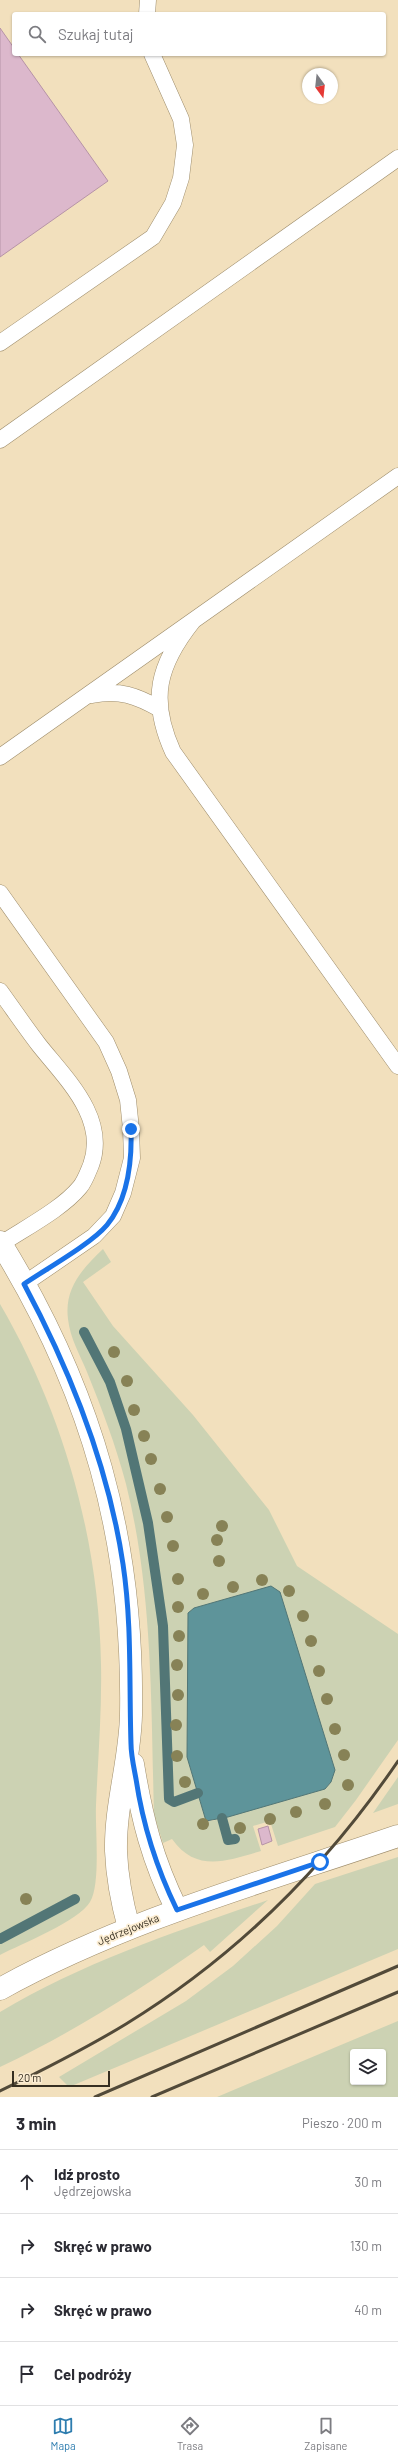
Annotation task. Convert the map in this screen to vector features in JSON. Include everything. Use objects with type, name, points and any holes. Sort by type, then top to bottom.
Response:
[{"type":"street","points":[[1,1243],[24,1284],[68,1370],[91,1430],[108,1489],[123,1563],[130,1627],[130,1745],[118,1822],[116,1850],[121,1899],[129,1928]]},
{"type":"street","points":[[130,1745],[145,1830],[155,1861],[177,1910]]},
{"type":"street","name":"Jędrzejowska","points":[[0,1989],[70,1952],[129,1928],[177,1910],[398,1836]]},
{"type":"lane","points":[[147,12],[148,0]]},
{"type":"lane","points":[[0,343],[153,237],[172,204],[181,178],[185,144],[181,119],[153,56]]},
{"type":"lane","points":[[0,440],[398,158]]},
{"type":"lane","points":[[0,757],[398,476]]},
{"type":"lane","points":[[193,621],[176,643],[166,662],[160,686],[160,709],[164,731],[173,752],[398,1066]]},
{"type":"lane","points":[[86,696],[110,691],[140,698],[160,709]]},
{"type":"lane","points":[[0,892],[106,1042],[124,1086],[128,1100],[131,1129],[132,1158],[123,1193],[113,1216],[94,1236],[24,1284]]},
{"type":"lane","points":[[0,991],[25,1027],[77,1093],[90,1117],[96,1140],[94,1156],[81,1186],[69,1199],[1,1243]]},
{"type":"green space","points":[[103,1249],[111,1262],[83,1282],[113,1326],[193,1415],[269,1510],[297,1566],[398,1634],[398,1740],[356,1800],[335,1827],[278,1846],[270,1821],[253,1826],[261,1851],[224,1861],[213,1862],[191,1857],[181,1850],[172,1839],[163,1843],[154,1815],[149,1648],[146,1607],[135,1524],[118,1456],[98,1400],[73,1340],[68,1319],[69,1298],[76,1280],[82,1271]],"holes":[[[331,1782],[325,1789],[212,1821],[206,1821],[198,1793]]]},
{"type":"green space","points":[[0,1304],[22,1345],[42,1388],[59,1432],[73,1478],[85,1524],[93,1570],[99,1617],[101,1682],[96,1805],[97,1856],[93,1894],[90,1902],[74,1917],[49,1932],[0,1955]]},
{"type":"green space","points":[[398,1777],[398,1804],[373,1813]]},
{"type":"green space","points":[[398,1857],[398,1949],[69,2087],[59,2077],[186,2001],[233,1966],[277,1926],[315,1884]]},
{"type":"green space","points":[[268,1900],[210,1952],[204,1945],[154,1979],[79,2026],[0,2067],[0,2012],[65,1978],[131,1949]]},
{"type":"green space","points":[[398,2021],[398,2097],[217,2097]]},
{"type":"water","points":[[271,1586],[280,1592],[335,1770],[331,1782],[325,1789],[228,1817],[206,1821],[187,1757],[188,1613],[194,1608]]},
{"type":"building","points":[[0,28],[12,45],[12,56],[19,56],[108,181],[0,257]]},
{"type":"building","points":[[268,1826],[272,1841],[262,1845],[258,1829]]},
{"type":"waterway","points":[[84,1332],[110,1382],[126,1429],[148,1523],[163,1626],[169,1799],[174,1802],[198,1793]]},
{"type":"waterway","points":[[222,1818],[228,1840],[235,1839]]},
{"type":"waterway","points":[[0,1939],[75,1899]]},
{"type":"railway","points":[[0,2091],[64,2059],[126,2024],[166,1998],[204,1970],[276,1907],[309,1873],[370,1800],[398,1761]]},
{"type":"railway","points":[[95,2097],[398,1966]]},
{"type":"railway","points":[[152,2097],[398,1992]]},
{"type":"route","points":[[131,1129],[132,1158],[123,1193],[113,1216],[106,1226],[94,1236],[24,1284],[47,1326],[68,1370],[91,1430],[108,1489],[123,1563],[130,1627],[132,1685],[130,1745],[145,1830],[155,1861],[177,1910],[320,1862]]}]
